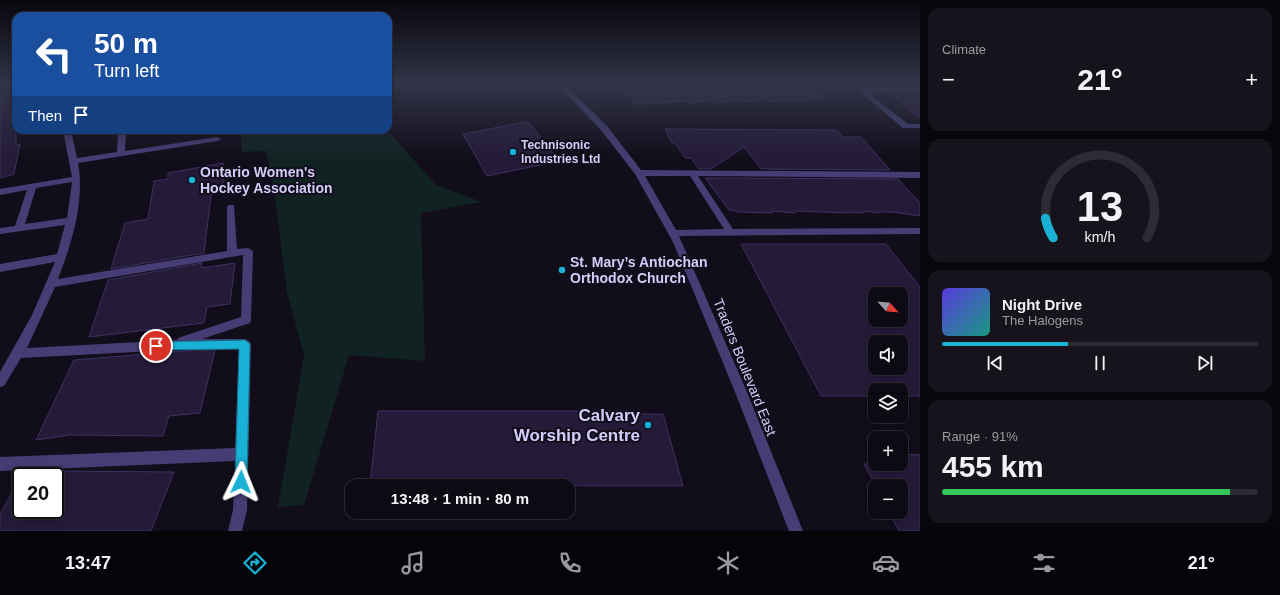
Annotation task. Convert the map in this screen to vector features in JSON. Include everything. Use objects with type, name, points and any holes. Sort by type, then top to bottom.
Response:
[{"type":"street","name":"Traders Boulevard East","points":[[585,109],[604,128],[639,173],[673,232],[741,392],[796,531]]},
{"type":"street","points":[[884,109],[906,126],[920,126]]},
{"type":"street","points":[[0,382],[17,354],[50,284],[61,257],[71,221],[76,179],[74,161],[68,134]]},
{"type":"street","points":[[121,153],[122,134]]},
{"type":"street","points":[[74,161],[217,139]]},
{"type":"street","points":[[639,173],[920,175]]},
{"type":"street","points":[[693,174],[730,232]]},
{"type":"street","points":[[0,192],[76,179]]},
{"type":"street","points":[[19,228],[32,187]]},
{"type":"street","points":[[231,207],[232,254]]},
{"type":"street","points":[[0,231],[71,221]]},
{"type":"street","points":[[673,232],[920,230]]},
{"type":"street","points":[[50,284],[248,251],[246,320],[171,345]]},
{"type":"street","points":[[0,268],[61,257]]},
{"type":"street","points":[[17,354],[171,345],[245,344],[240,510],[235,531]]},
{"type":"street","points":[[0,464],[242,454]]},
{"type":"shaded area","points":[[240,134],[391,134],[436,185],[482,202],[421,213],[425,361],[349,355],[304,505],[278,507],[304,355],[287,292],[274,190],[266,151],[242,152]]},
{"type":"building","points":[[0,109],[12,109],[12,134],[16,134],[16,145],[20,144],[14,174],[0,178]]},
{"type":"building","points":[[909,109],[920,109],[920,118]]},
{"type":"building","name":"Technisonic Industries Ltd","points":[[525,122],[530,124],[559,161],[487,176],[463,134]]},
{"type":"building","points":[[665,129],[837,130],[843,137],[861,137],[890,170],[761,169],[744,147],[711,169],[699,169],[691,158],[685,158],[675,143],[672,143]]},
{"type":"building","points":[[223,163],[224,186],[212,188],[204,253],[111,269],[125,223],[148,219],[154,181],[168,179],[168,173]]},
{"type":"building","points":[[705,178],[898,179],[920,203],[920,216],[892,212],[878,213],[864,211],[864,213],[795,211],[795,213],[772,211],[772,213],[736,212],[734,210],[729,210]]},
{"type":"building","points":[[741,244],[886,244],[920,287],[920,396],[908,396],[908,383],[868,383],[868,396],[821,396]]},
{"type":"building","points":[[202,263],[202,268],[235,263],[230,304],[207,307],[204,323],[89,337],[108,280]]},
{"type":"building","points":[[195,350],[215,350],[200,413],[169,416],[163,436],[70,435],[36,440],[74,360]]},
{"type":"building","points":[[378,411],[624,411],[624,414],[663,414],[683,486],[575,486],[575,479],[371,479]]},
{"type":"building","points":[[908,454],[920,455],[920,531],[899,531],[893,519],[908,519],[908,479],[872,479],[864,464],[868,464],[868,471],[908,471]]},
{"type":"building","points":[[64,471],[174,472],[151,531],[0,531],[0,514],[12,493],[12,519],[64,519]]},
{"type":"place","name":"Technisonic Industries Ltd","points":[[513,152]]},
{"type":"place","name":"Ontario Women's Hockey Association","points":[[192,180]]},
{"type":"place","name":"St. Mary’s Antiochan Orthodox Church","points":[[562,270]]},
{"type":"place","name":"Calvary Worship Centre","points":[[648,425]]},
{"type":"route","points":[[156,346],[245,344],[241,482]]}]
